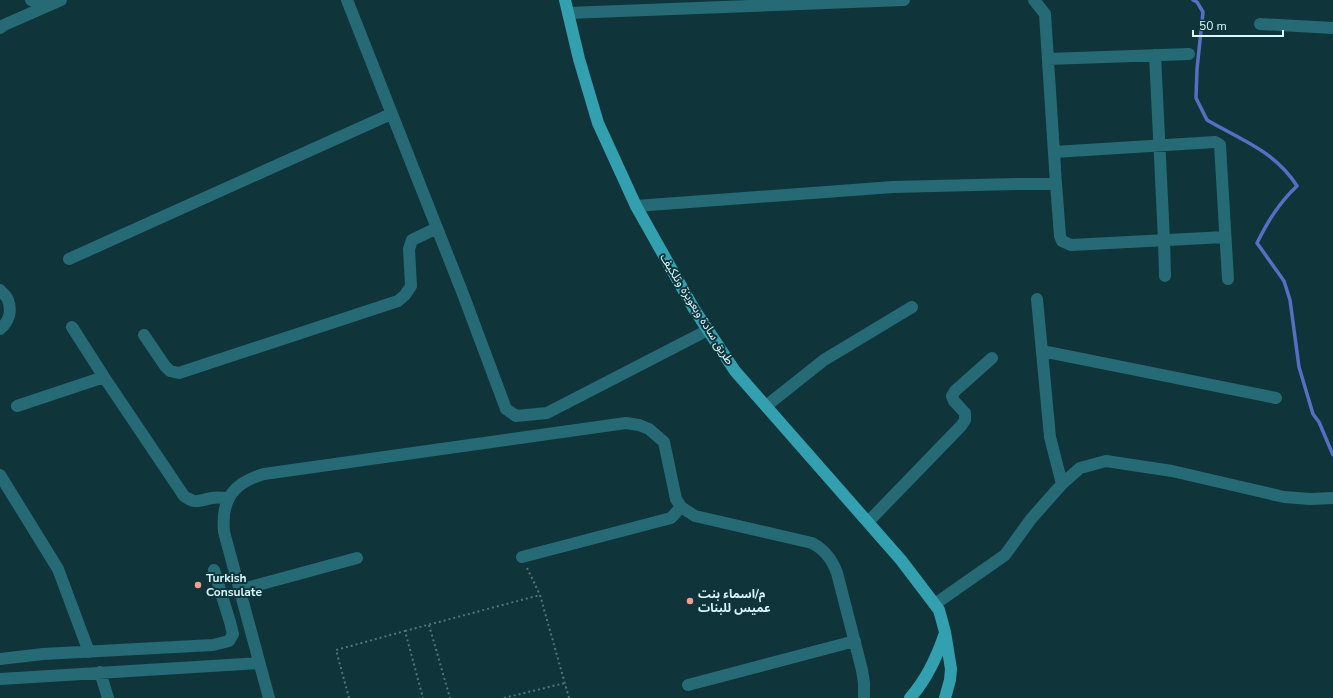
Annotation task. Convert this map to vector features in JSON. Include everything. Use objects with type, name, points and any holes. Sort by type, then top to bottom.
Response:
[{"type":"main road","name":"طريق سادة وبعويزة وتلكيف","points":[[565,0],[579,59],[598,123],[636,206],[694,309],[735,371],[901,560],[935,604],[940,614],[945,632],[951,669],[950,680],[945,698]]},
{"type":"main road","points":[[910,698],[931,668],[945,632]]},
{"type":"street","points":[[31,0],[44,6]]},
{"type":"street","points":[[0,28],[4,24],[61,0]]},
{"type":"street","points":[[347,0],[463,294],[506,409],[516,416],[547,413],[708,330]]},
{"type":"street","points":[[568,13],[904,0]]},
{"type":"street","points":[[1034,0],[1045,14],[1056,184],[1060,236],[1062,242],[1071,244],[1225,237]]},
{"type":"street","points":[[1260,24],[1333,28]]},
{"type":"street","points":[[1048,59],[1190,54]]},
{"type":"street","points":[[1155,55],[1165,276]]},
{"type":"street","points":[[69,259],[391,114]]},
{"type":"street","points":[[1054,152],[1214,142],[1220,145],[1228,279]]},
{"type":"street","points":[[636,206],[893,186],[1056,184]]},
{"type":"street","points":[[144,335],[165,366],[170,371],[179,373],[398,301],[406,294],[411,286],[409,249],[412,240],[437,228]]},
{"type":"street","points":[[0,290],[8,299],[10,313],[6,324],[0,329]]},
{"type":"street","points":[[1038,299],[1050,437],[1062,484]]},
{"type":"street","points":[[766,406],[824,360],[912,307]]},
{"type":"street","points":[[72,327],[184,496],[191,501],[198,502],[212,498],[228,498]]},
{"type":"street","points":[[1042,351],[1276,398]]},
{"type":"street","points":[[868,522],[961,426],[965,420],[965,413],[954,401],[952,396],[955,390],[992,358]]},
{"type":"street","points":[[17,406],[104,377]]},
{"type":"street","points":[[269,698],[224,532],[223,520],[228,498],[233,490],[241,483],[264,474],[626,423],[639,425],[649,429],[664,442],[674,492],[681,507],[687,512],[700,518],[812,543],[820,547],[828,554],[833,563],[855,641],[864,683],[864,698]]},
{"type":"street","points":[[935,604],[1005,555],[1031,519],[1062,484],[1080,468],[1106,461],[1172,471],[1284,497],[1310,499],[1332,498]]},
{"type":"street","points":[[0,475],[58,569],[89,652]]},
{"type":"street","points":[[522,557],[671,518],[681,507]]},
{"type":"street","points":[[240,590],[358,558]]},
{"type":"street","points":[[0,659],[43,654],[213,645],[229,641],[233,634],[214,570]]},
{"type":"street","points":[[688,686],[855,641]]},
{"type":"street","points":[[0,679],[259,663]]},
{"type":"street","points":[[100,672],[108,698]]},
{"type":"path","points":[[522,557],[540,595],[569,698]]},
{"type":"path","points":[[349,698],[336,650],[540,595]]},
{"type":"path","points":[[429,625],[450,698]]},
{"type":"path","points":[[405,632],[423,698]]},
{"type":"path","points":[[504,698],[565,683]]},
{"type":"waterway","points":[[1193,0],[1197,2],[1203,12],[1197,69],[1196,98],[1207,120],[1245,140],[1268,155],[1288,174],[1297,186],[1274,213],[1257,243],[1284,281],[1290,300],[1299,367],[1313,414],[1319,422],[1333,455]]},
{"type":"place","name":"Turkish Consulate","points":[[198,585]]},
{"type":"place","name":"م/اسماء بنت عميس للبنات","points":[[690,601]]}]
